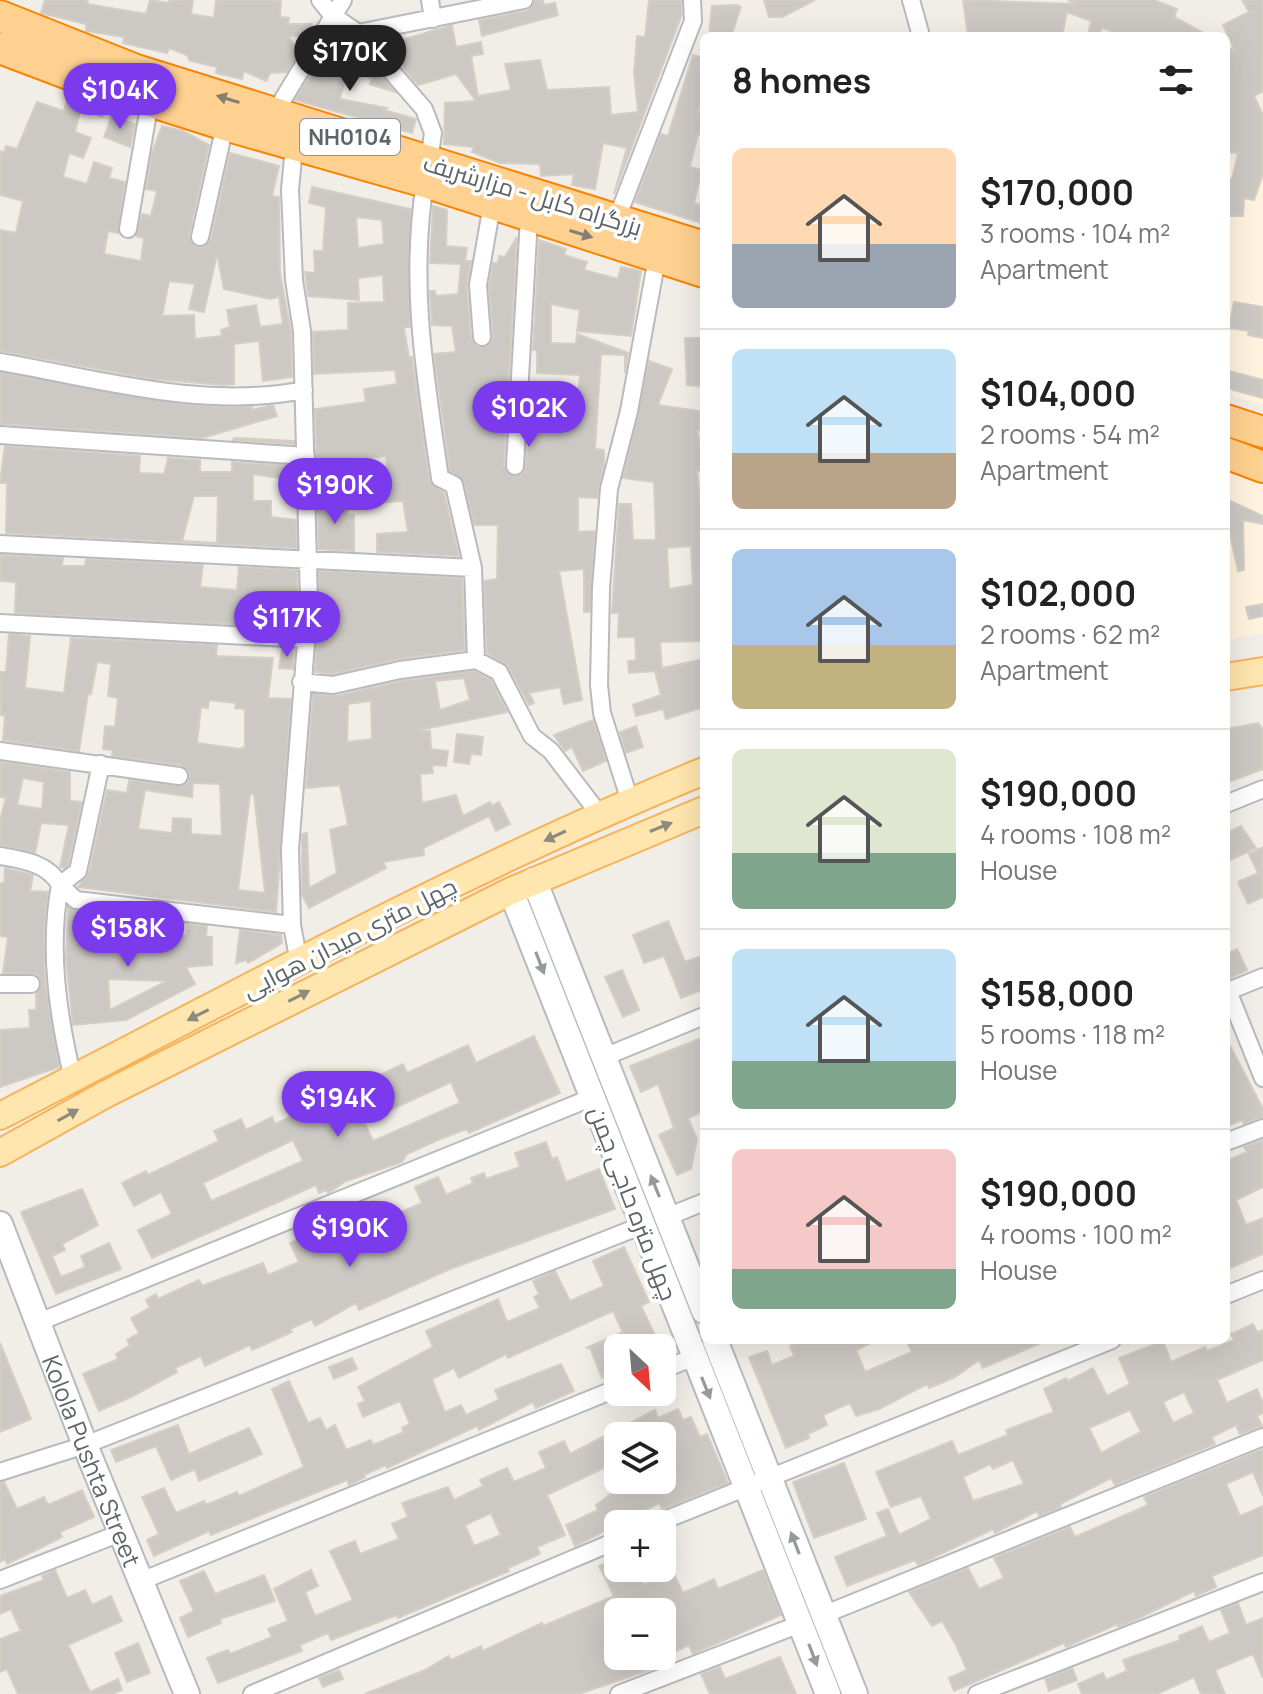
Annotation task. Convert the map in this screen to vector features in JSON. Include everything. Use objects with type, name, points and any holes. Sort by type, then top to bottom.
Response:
[{"type":"highway","name":"بزرگراه کابل - مزارشریف","points":[[0,16],[136,70],[274,114],[427,172],[492,205],[700,271]]},
{"type":"highway","name":"بزرگراه کابل - مزارشریف","points":[[0,48],[294,147],[427,172],[617,218],[700,246]]},
{"type":"highway","points":[[1230,421],[1263,432]]},
{"type":"highway","points":[[1230,455],[1263,467]]},
{"type":"main road","points":[[1230,676],[1263,671]]},
{"type":"main road","name":"چهل متری میدان هوایی","points":[[0,1116],[455,883],[630,801],[700,773]]},
{"type":"main road","points":[[0,1153],[106,1094],[523,886],[700,812]]},
{"type":"street","points":[[320,0],[332,15],[358,33],[424,109],[433,133],[418,230],[418,324],[440,478],[454,485],[473,568],[476,660]]},
{"type":"street","points":[[274,114],[343,0]]},
{"type":"street","points":[[430,0],[433,19]]},
{"type":"street","points":[[358,33],[524,0]]},
{"type":"street","points":[[617,218],[693,21],[692,0]]},
{"type":"street","points":[[911,0],[920,32]]},
{"type":"street","points":[[128,229],[150,101]]},
{"type":"street","points":[[200,237],[225,125]]},
{"type":"street","points":[[294,147],[290,190],[304,390],[309,561],[290,849],[292,925],[299,963]]},
{"type":"street","points":[[482,337],[478,285],[492,205]]},
{"type":"street","points":[[515,466],[529,218]]},
{"type":"street","points":[[630,801],[602,713],[599,685],[601,588],[609,489],[629,411],[657,258]]},
{"type":"street","points":[[0,362],[205,397],[279,395],[304,390]]},
{"type":"street","points":[[0,435],[306,456]]},
{"type":"street","points":[[0,544],[473,568]]},
{"type":"street","points":[[0,623],[306,639]]},
{"type":"street","points":[[301,682],[333,685],[400,670],[476,660],[499,672],[532,736],[551,751],[600,815]]},
{"type":"street","points":[[0,751],[179,776]]},
{"type":"street","points":[[73,1079],[56,992],[56,908],[60,885],[78,871],[101,764]]},
{"type":"street","points":[[1230,802],[1263,789]]},
{"type":"street","points":[[0,856],[36,864],[54,874],[60,885],[76,900],[292,925]]},
{"type":"street","name":"چهل متره حاجی چمن","points":[[523,886],[604,1057],[700,1301]]},
{"type":"street","name":"چهل متره حاجی چمن","points":[[523,886],[593,1097],[828,1694]]},
{"type":"street","points":[[1230,990],[1263,977]]},
{"type":"street","points":[[0,984],[31,984]]},
{"type":"street","points":[[1230,998],[1263,1078]]},
{"type":"street","points":[[604,1057],[700,1018]]},
{"type":"street","points":[[39,1322],[593,1097]]},
{"type":"street","points":[[1230,1140],[1263,1128]]},
{"type":"street","points":[[667,1217],[700,1204]]},
{"type":"street","name":"Kolola Pushta Street","points":[[0,1224],[7,1253],[39,1322],[183,1693]]},
{"type":"street","points":[[0,1472],[85,1445],[643,1225]]},
{"type":"street","points":[[1230,1293],[1263,1280]]},
{"type":"street","points":[[719,1344],[855,1694]]},
{"type":"street","points":[[676,1515],[1102,1344]]},
{"type":"street","points":[[676,1364],[694,1357]]},
{"type":"street","points":[[141,1581],[604,1394]]},
{"type":"street","points":[[823,1615],[1263,1437]]},
{"type":"street","points":[[0,1580],[123,1532]]},
{"type":"street","points":[[252,1694],[604,1546]]},
{"type":"street","points":[[977,1694],[1263,1582]]},
{"type":"street","points":[[619,1694],[800,1624]]},
{"type":"shaded area","points":[[1230,160],[1263,164],[1263,406],[1230,395]]},
{"type":"shaded area","points":[[1230,470],[1263,483],[1263,633],[1230,639]]},
{"type":"building","points":[[45,0],[88,0],[87,4],[146,14],[150,0],[169,3],[169,0],[193,0],[191,14],[214,18],[216,0],[281,0],[280,17],[289,18],[288,24],[312,24],[308,36],[289,36],[298,54],[287,72],[270,73],[266,81],[244,71],[242,79],[216,73],[217,67],[190,61],[187,55],[169,48],[167,53],[123,43],[124,37],[86,31],[86,24],[41,13]]},
{"type":"building","points":[[535,0],[543,0],[544,5],[555,3],[558,15],[482,36],[479,20],[527,11]]},
{"type":"building","points":[[649,0],[681,0],[682,14],[614,194],[627,148],[603,143],[595,189],[572,185],[574,174],[541,176],[540,164],[500,163],[472,152],[474,147],[444,144],[445,103],[476,101],[456,74],[418,85],[404,69],[395,42],[452,25],[456,47],[481,42],[483,54],[471,56],[478,96],[511,90],[505,64],[540,60],[547,90],[609,87],[611,115],[638,112],[634,72],[637,36],[645,37]]},
{"type":"building","points":[[764,0],[815,0],[782,17],[769,17]]},
{"type":"building","points":[[963,0],[1076,4],[1068,0],[1154,0],[1177,9],[1174,17],[1202,32],[1113,32],[1102,28],[1100,32],[1089,32],[1091,21],[1067,12],[1063,32],[967,32]]},
{"type":"building","points":[[1242,0],[1263,0],[1263,91],[1254,96],[1263,115],[1263,174],[1254,200],[1244,198],[1243,216],[1230,216],[1230,179],[1238,153],[1230,152],[1230,48],[1235,51],[1230,32],[1226,32],[1223,25],[1249,12]]},
{"type":"building","points":[[712,6],[741,7],[732,32],[709,32]]},
{"type":"building","points":[[345,48],[364,57],[395,92],[370,84],[372,79],[348,67],[340,99],[387,108],[384,110],[416,119],[412,133],[295,100],[317,65],[336,72]]},
{"type":"building","points":[[693,55],[700,57],[700,135],[690,167],[700,170],[694,203],[700,205],[700,223],[635,202],[661,134],[668,136]]},
{"type":"building","points":[[68,96],[83,100],[75,132],[91,138],[83,158],[69,153],[63,177],[87,184],[94,162],[112,168],[109,178],[125,182],[118,233],[108,231],[104,254],[141,261],[144,238],[136,236],[142,214],[151,216],[157,191],[146,189],[152,153],[162,126],[183,131],[209,145],[189,235],[197,247],[204,247],[211,239],[230,153],[279,166],[272,196],[279,197],[280,273],[291,332],[292,377],[263,381],[259,341],[234,344],[234,384],[223,385],[153,379],[0,351],[0,230],[16,233],[23,201],[0,195],[0,151],[4,152],[6,146],[17,149],[37,102],[64,111]],"holes":[[[217,254],[224,289],[270,299],[279,297],[283,324],[260,327],[256,305],[227,310],[230,327],[221,330],[222,336],[195,339],[194,315],[162,316],[169,281],[195,284],[189,309],[204,312]]]},
{"type":"building","points":[[88,100],[106,106],[102,117],[84,109]]},
{"type":"building","points":[[112,115],[135,124],[130,147],[104,137]]},
{"type":"building","points":[[312,187],[411,209],[410,327],[404,327],[409,358],[412,357],[429,480],[444,493],[459,556],[377,552],[377,534],[408,532],[403,501],[376,503],[376,480],[388,479],[386,456],[346,460],[346,476],[317,477],[315,409],[366,402],[364,389],[397,384],[395,370],[314,374],[313,332],[348,330],[348,303],[384,302],[383,275],[358,278],[359,300],[308,296],[305,272],[315,273],[314,251],[323,251],[326,207],[309,203]],"holes":[[[356,217],[382,220],[384,244],[358,248]]]},
{"type":"building","points":[[433,206],[447,210],[446,246],[467,248],[465,261],[471,261],[467,285],[471,338],[478,347],[488,346],[493,337],[489,286],[493,263],[498,263],[499,256],[505,257],[517,237],[504,465],[514,477],[521,475],[526,467],[530,386],[546,387],[546,423],[573,422],[580,375],[537,373],[537,350],[533,350],[539,240],[566,249],[564,255],[587,262],[584,270],[618,279],[621,267],[641,271],[631,336],[577,331],[580,310],[551,304],[551,343],[576,344],[577,334],[628,353],[625,373],[625,355],[601,354],[595,449],[604,450],[604,465],[597,498],[578,497],[578,532],[595,531],[590,612],[584,612],[584,569],[559,571],[582,700],[564,704],[560,687],[529,693],[534,703],[529,705],[508,666],[487,653],[484,581],[497,579],[498,525],[474,525],[464,482],[450,471],[434,354],[456,352],[452,326],[432,325],[430,291],[435,291],[436,296],[458,294],[461,264],[430,263]]},
{"type":"building","points":[[1234,302],[1263,307],[1263,338],[1248,335],[1249,331],[1230,328]]},
{"type":"building","points":[[685,338],[700,338],[700,387],[687,385]]},
{"type":"building","points":[[649,361],[672,369],[658,405],[699,411],[700,430],[697,430],[700,471],[697,471],[700,499],[700,641],[660,642],[662,668],[700,660],[700,708],[666,719],[663,709],[636,716],[633,705],[661,695],[655,671],[629,673],[628,661],[636,660],[635,637],[618,637],[619,613],[612,613],[619,504],[631,504],[633,540],[656,540],[654,482],[623,478]],"holes":[[[691,546],[693,585],[669,589],[667,548]]]},
{"type":"building","points":[[1230,371],[1263,380],[1263,398],[1230,389]]},
{"type":"building","points":[[0,373],[188,405],[252,407],[252,410],[273,405],[277,416],[202,438],[0,424]]},
{"type":"building","points":[[233,440],[294,441],[294,444]]},
{"type":"building","points":[[5,446],[140,456],[139,473],[164,474],[168,458],[200,460],[200,472],[232,472],[232,462],[294,466],[295,480],[253,474],[253,501],[271,501],[271,517],[296,520],[297,548],[6,533],[7,483],[0,483]],"holes":[[[194,496],[218,496],[217,543],[182,541]]]},
{"type":"building","points":[[317,501],[347,501],[347,515],[354,515],[354,551],[319,549]]},
{"type":"building","points":[[1230,501],[1263,516],[1263,524],[1243,520],[1244,570],[1238,571],[1230,534]]},
{"type":"building","points":[[0,555],[63,558],[62,566],[85,566],[86,559],[203,565],[200,587],[237,590],[239,567],[297,570],[297,621],[284,620],[283,627],[15,613],[16,582],[0,581]]},
{"type":"building","points":[[319,571],[462,578],[465,650],[398,659],[332,674],[315,672]]},
{"type":"building","points":[[1263,604],[1263,616],[1249,619],[1246,607]]},
{"type":"building","points":[[9,634],[30,636],[25,688],[64,693],[71,638],[217,645],[216,656],[273,658],[268,698],[291,699],[276,912],[78,887],[89,873],[107,790],[127,793],[129,780],[182,786],[188,782],[189,773],[181,765],[112,756],[113,750],[103,749],[105,726],[115,727],[118,698],[108,696],[111,664],[97,662],[91,694],[88,694],[79,751],[3,740],[5,716],[1,715],[0,672],[6,672]],"holes":[[[209,700],[236,703],[235,708],[245,709],[245,747],[240,749],[197,743],[201,707],[208,708]],[[193,783],[220,784],[222,836],[191,834],[191,819],[173,818],[172,833],[138,829],[145,790],[192,797]],[[250,794],[254,794],[265,893],[238,890]]]},
{"type":"building","points":[[282,649],[294,649],[293,669],[279,668]]},
{"type":"building","points":[[474,671],[491,680],[507,712],[420,730],[430,731],[431,749],[448,751],[446,766],[432,765],[433,773],[420,774],[422,803],[456,795],[463,816],[490,802],[492,806],[499,802],[510,824],[496,831],[489,816],[423,848],[424,855],[383,862],[386,868],[309,908],[302,895],[302,834],[307,833],[309,888],[337,873],[330,830],[348,825],[340,785],[306,788],[313,694],[335,696],[402,681]],"holes":[[[464,678],[470,700],[440,710],[435,681]],[[371,701],[372,739],[347,742],[348,704]]]},
{"type":"building","points":[[593,720],[606,761],[583,771],[572,747],[565,751],[554,735]]},
{"type":"building","points":[[1258,723],[1263,729],[1263,769],[1230,781],[1230,728]]},
{"type":"building","points":[[636,726],[643,747],[626,753],[620,732]]},
{"type":"building","points":[[457,734],[483,737],[481,755],[471,754],[469,764],[454,762]]},
{"type":"building","points":[[0,762],[70,772],[70,801],[82,802],[68,865],[60,867],[69,825],[41,823],[35,853],[0,845],[0,820],[6,798],[0,797]],"holes":[[[23,778],[44,782],[42,809],[17,805]]]},
{"type":"building","points":[[1241,826],[1256,848],[1230,860],[1230,831]]},
{"type":"building","points":[[1263,847],[1263,897],[1248,904],[1238,882],[1258,873],[1249,854]]},
{"type":"building","points":[[5,868],[33,875],[30,891],[48,892],[44,933],[45,983],[59,1067],[0,1087],[0,1030],[30,1028],[29,1010],[36,1010],[36,993],[42,985],[36,974],[3,973],[8,937],[0,936],[0,883],[4,883]]},
{"type":"building","points":[[68,907],[105,914],[94,914],[91,939],[187,935],[188,924],[179,923],[207,926],[206,937],[212,937],[212,965],[186,967],[195,984],[126,1020],[73,1025],[66,958]],"holes":[[[108,979],[167,981],[110,1010]]]},
{"type":"building","points":[[668,921],[685,962],[700,956],[700,991],[681,998],[664,956],[644,963],[633,935]]},
{"type":"building","points":[[240,930],[281,935],[282,943],[248,963],[246,960],[236,963]]},
{"type":"building","points":[[1237,949],[1247,970],[1230,978],[1230,952]]},
{"type":"building","points":[[622,970],[639,1010],[623,1017],[605,977]]},
{"type":"building","points":[[534,1036],[560,1093],[469,1133],[467,1129],[440,1139],[407,1154],[402,1162],[346,1181],[328,1193],[326,1190],[319,1193],[316,1185],[152,1258],[138,1230],[172,1214],[161,1192],[134,1206],[122,1183],[146,1171],[148,1175],[219,1141],[214,1131],[241,1119],[246,1130],[272,1117],[275,1124],[403,1064],[407,1073],[468,1045],[476,1063]],"holes":[[[451,1082],[460,1103],[373,1141],[364,1122]],[[293,1140],[303,1161],[211,1201],[203,1183]]]},
{"type":"building","points":[[700,1039],[700,1113],[688,1118],[697,1139],[691,1169],[677,1175],[659,1135],[674,1128],[658,1084],[641,1092],[630,1066]]},
{"type":"building","points":[[1230,1046],[1263,1109],[1263,1117],[1244,1124],[1242,1120],[1230,1125]]},
{"type":"building","points":[[1263,1140],[1263,1187],[1236,1200],[1246,1225],[1263,1218],[1263,1254],[1230,1268],[1230,1159],[1247,1152],[1244,1147]]},
{"type":"building","points":[[546,1142],[552,1159],[557,1157],[566,1182],[599,1169],[615,1209],[450,1269],[359,1310],[356,1303],[315,1326],[312,1319],[252,1350],[250,1345],[205,1366],[201,1356],[175,1368],[177,1372],[131,1397],[99,1411],[83,1374],[118,1359],[116,1354],[130,1345],[127,1340],[139,1333],[131,1318],[150,1308],[146,1300],[156,1294],[158,1299],[199,1280],[202,1286],[263,1263],[268,1275],[299,1262],[290,1243],[322,1228],[325,1236],[359,1220],[354,1209],[374,1201],[383,1220],[422,1203],[415,1187],[438,1177],[446,1195],[473,1183],[471,1178],[484,1173],[486,1179],[520,1167],[515,1153]]},
{"type":"building","points":[[82,1189],[98,1225],[62,1244],[65,1250],[52,1256],[61,1277],[85,1267],[81,1256],[109,1243],[121,1269],[56,1294],[21,1212]]},
{"type":"building","points":[[624,1247],[649,1302],[641,1306],[654,1334],[618,1334],[623,1332],[613,1311],[508,1358],[506,1354],[459,1378],[454,1368],[432,1379],[445,1412],[461,1405],[466,1415],[499,1400],[495,1390],[561,1364],[574,1391],[536,1408],[533,1402],[479,1430],[477,1426],[387,1468],[386,1465],[364,1475],[349,1485],[347,1480],[211,1535],[209,1531],[154,1556],[147,1540],[159,1534],[142,1497],[164,1488],[176,1513],[237,1492],[239,1496],[304,1467],[272,1389],[289,1381],[308,1423],[320,1418],[326,1430],[335,1425],[346,1450],[371,1440],[373,1445],[404,1432],[402,1428],[410,1424],[400,1401],[363,1417],[358,1404],[365,1401],[358,1387],[433,1347],[426,1331],[498,1299],[507,1322],[540,1308],[534,1297],[539,1294],[533,1281],[555,1271],[570,1301],[604,1286],[593,1261]]},
{"type":"building","points":[[1253,1324],[1257,1332],[1263,1330],[1263,1360],[1217,1380],[1227,1403],[1257,1389],[1263,1403],[1263,1413],[1257,1416],[1262,1426],[1240,1434],[1236,1425],[1212,1437],[1215,1444],[1115,1485],[1111,1478],[1060,1504],[1061,1507],[1039,1516],[1037,1511],[995,1533],[993,1529],[918,1565],[915,1560],[847,1586],[835,1557],[887,1536],[877,1513],[888,1509],[899,1535],[931,1519],[921,1496],[891,1507],[876,1472],[952,1441],[958,1455],[1008,1435],[1006,1430],[1054,1412],[1044,1389],[1093,1368],[1107,1396],[1130,1384],[1119,1358],[1155,1344],[1164,1344],[1171,1362],[1205,1347],[1207,1351],[1234,1340],[1231,1334]],"holes":[[[1184,1392],[1194,1413],[1173,1423],[1163,1402]],[[1130,1410],[1141,1432],[1101,1453],[1089,1428]],[[1013,1460],[1024,1484],[973,1501],[963,1477],[990,1464],[993,1469]]]},
{"type":"building","points":[[604,1340],[604,1377],[590,1348],[586,1348]]},
{"type":"building","points":[[0,1343],[31,1419],[0,1432]]},
{"type":"building","points":[[869,1344],[856,1350],[865,1372],[912,1352],[908,1344],[1039,1344],[983,1368],[979,1360],[955,1377],[929,1388],[927,1384],[879,1409],[856,1416],[850,1403],[823,1415],[827,1425],[808,1434],[809,1438],[786,1448],[749,1357],[767,1351],[772,1365],[794,1356],[790,1346]]},
{"type":"building","points":[[352,1358],[357,1369],[334,1379],[329,1367]]},
{"type":"building","points":[[678,1409],[683,1420],[691,1417],[700,1437],[707,1434],[728,1483],[662,1509],[659,1503],[645,1510],[604,1510],[604,1531],[575,1546],[566,1525],[598,1510],[596,1505],[611,1494],[676,1494],[676,1422],[632,1422],[655,1410],[658,1418]]},
{"type":"building","points":[[178,1425],[189,1454],[249,1428],[262,1454],[199,1481],[195,1469],[171,1480],[156,1446],[116,1462],[111,1450]]},
{"type":"building","points":[[604,1436],[604,1468],[547,1495],[565,1535],[537,1547],[540,1554],[508,1568],[509,1571],[398,1618],[397,1615],[331,1640],[328,1633],[300,1645],[302,1651],[218,1683],[207,1658],[228,1650],[230,1654],[272,1637],[268,1629],[288,1621],[274,1589],[311,1570],[318,1586],[305,1592],[315,1616],[353,1600],[330,1551],[355,1541],[360,1554],[399,1539],[392,1524],[408,1517],[402,1503],[448,1487],[454,1500],[483,1486],[480,1480],[507,1468],[514,1482],[546,1468],[539,1452],[564,1441],[570,1454]],"holes":[[[491,1513],[501,1535],[474,1546],[465,1525]]]},
{"type":"building","points":[[1263,1449],[1263,1496],[1253,1472],[1226,1484],[1240,1516],[1263,1506],[1263,1555],[1212,1576],[1216,1587],[1196,1596],[1194,1591],[1118,1627],[1117,1624],[1066,1647],[1064,1643],[954,1691],[949,1678],[967,1670],[956,1645],[942,1621],[932,1626],[909,1592],[968,1568],[979,1589],[1004,1578],[994,1558],[1070,1527],[1075,1537],[1148,1505],[1144,1497]]},
{"type":"building","points":[[844,1463],[866,1519],[814,1538],[793,1482]]},
{"type":"building","points":[[4,1482],[17,1509],[44,1497],[48,1505],[82,1490],[94,1517],[60,1532],[62,1537],[7,1564],[5,1559],[0,1562],[0,1483]]},
{"type":"building","points":[[55,1570],[67,1598],[85,1590],[92,1605],[111,1596],[122,1621],[68,1645],[90,1692],[118,1679],[122,1690],[113,1694],[18,1694],[7,1669],[0,1672],[0,1639],[21,1631],[11,1609],[0,1614],[0,1596],[44,1580],[42,1576]]},
{"type":"building","points":[[763,1570],[781,1615],[693,1654],[689,1645],[676,1651],[676,1598],[609,1598],[614,1596],[607,1582],[643,1582],[644,1585],[676,1582],[676,1578],[683,1593],[714,1579],[718,1589]]},
{"type":"building","points":[[204,1571],[215,1594],[264,1575],[275,1601],[220,1619],[221,1623],[188,1637],[180,1618],[194,1611],[180,1581]]},
{"type":"building","points":[[604,1600],[604,1670],[649,1670],[579,1694],[365,1694],[425,1670],[449,1656],[451,1660],[481,1646],[483,1651],[542,1623],[543,1626]]},
{"type":"building","points":[[1238,1603],[1246,1625],[1263,1618],[1263,1678],[1253,1654],[1215,1670],[1225,1694],[1201,1694],[1194,1677],[1157,1694],[1082,1694],[1078,1684],[1103,1673],[1106,1680],[1127,1671],[1123,1660],[1180,1640],[1179,1636],[1202,1626],[1209,1642],[1230,1633],[1221,1610]]},
{"type":"building","points":[[138,1643],[150,1673],[127,1682],[115,1653]]},
{"type":"building","points":[[780,1657],[796,1694],[710,1694],[701,1674],[720,1667],[725,1679]]},
{"type":"building","points":[[1072,1668],[1077,1680],[1049,1691],[1045,1679]]},
{"type":"building","points":[[339,1670],[343,1679],[323,1687],[319,1678]]}]
